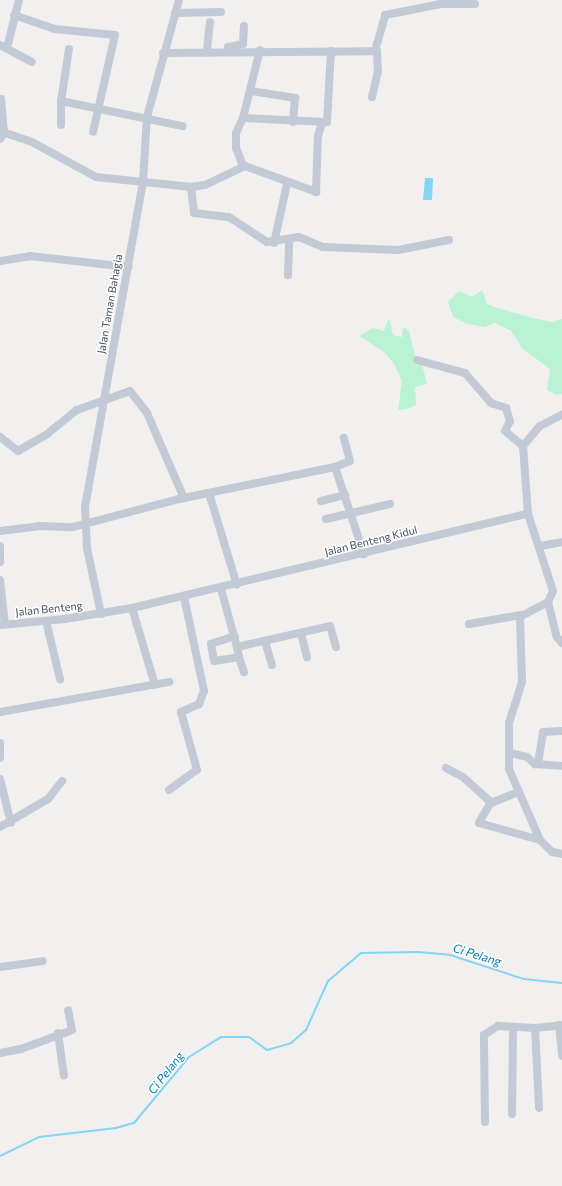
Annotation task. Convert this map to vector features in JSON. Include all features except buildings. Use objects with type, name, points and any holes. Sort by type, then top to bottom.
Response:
[{"type":"street","points":[[19,0],[4,46],[32,62]]},
{"type":"street","name":"Jalan Taman Bahagia","points":[[101,614],[85,525],[143,182],[147,117],[179,0]]},
{"type":"street","points":[[372,97],[378,72],[377,50],[385,15],[441,2],[475,4]]},
{"type":"street","points":[[175,13],[221,12]]},
{"type":"street","points":[[14,15],[55,29],[115,35],[93,132]]},
{"type":"street","points":[[207,50],[210,22]]},
{"type":"street","points":[[164,52],[207,50],[243,44],[244,26]]},
{"type":"street","points":[[61,125],[60,101],[69,49]]},
{"type":"street","points":[[243,166],[235,143],[251,91],[260,50]]},
{"type":"street","points":[[164,52],[377,50]]},
{"type":"street","points":[[243,118],[322,123],[329,120],[331,51]]},
{"type":"street","points":[[251,91],[295,98],[293,122]]},
{"type":"street","points":[[1,99],[1,134],[32,142],[96,177],[190,187],[205,184],[243,166],[287,184],[318,192],[318,136],[322,123]]},
{"type":"street","points":[[60,101],[147,117],[182,126]]},
{"type":"street","points":[[274,243],[287,184]]},
{"type":"street","points":[[190,187],[194,213],[228,217],[262,240],[274,243],[301,238],[323,247],[398,250],[449,240]]},
{"type":"street","points":[[288,240],[288,275]]},
{"type":"street","points":[[0,261],[30,256],[128,267]]},
{"type":"street","points":[[417,360],[464,372],[491,403],[506,408],[510,421],[505,431],[523,446]]},
{"type":"street","points":[[0,437],[18,451],[47,434],[74,413],[105,400],[132,393],[147,413],[184,498]]},
{"type":"street","points":[[562,415],[540,426],[523,446],[528,514],[553,588],[548,602],[557,637],[562,643]]},
{"type":"street","points":[[0,531],[85,525],[184,498],[335,467],[350,461],[344,438]]},
{"type":"street","points":[[335,467],[352,513],[364,554]]},
{"type":"street","points":[[209,493],[237,585]]},
{"type":"street","points":[[321,501],[345,495]]},
{"type":"street","points":[[326,519],[390,504]]},
{"type":"street","name":"Jalan Benteng Kidul","points":[[101,614],[221,589],[528,514]]},
{"type":"street","points":[[540,546],[562,542]]},
{"type":"street","points":[[0,546],[0,562]]},
{"type":"street","points":[[0,580],[3,625]]},
{"type":"street","points":[[221,589],[244,672]]},
{"type":"street","points":[[169,790],[197,770],[182,712],[199,704],[204,691],[184,597]]},
{"type":"street","points":[[469,624],[521,615],[548,602]]},
{"type":"street","points":[[132,608],[156,685]]},
{"type":"street","name":"Jalan Benteng","points":[[3,625],[101,614]]},
{"type":"street","points":[[521,615],[522,682],[509,723],[510,774],[518,792],[534,819],[540,840]]},
{"type":"street","points":[[46,621],[60,679]]},
{"type":"street","points":[[238,647],[330,626],[336,647]]},
{"type":"street","points":[[301,633],[307,657]]},
{"type":"street","points":[[235,636],[213,642],[210,647],[215,662],[239,657]]},
{"type":"street","points":[[265,641],[272,665]]},
{"type":"street","points":[[0,712],[169,682]]},
{"type":"street","points":[[538,764],[543,732],[562,731]]},
{"type":"street","points":[[0,743],[0,758]]},
{"type":"street","points":[[510,753],[538,764],[562,766]]},
{"type":"street","points":[[446,768],[467,780],[491,803]]},
{"type":"street","points":[[0,779],[11,823]]},
{"type":"street","points":[[0,827],[11,823],[48,799],[62,781]]},
{"type":"street","points":[[518,792],[491,803],[479,822],[540,840],[552,852],[562,854]]},
{"type":"street","points":[[0,968],[43,961]]},
{"type":"street","points":[[0,1053],[21,1049],[58,1033],[72,1030],[68,1010]]},
{"type":"street","points":[[485,1122],[484,1035],[498,1026],[512,1028],[535,1028],[561,1025],[562,1056]]},
{"type":"street","points":[[512,1028],[512,1114]]},
{"type":"street","points":[[535,1028],[539,1108]]},
{"type":"street","points":[[58,1033],[64,1076]]},
{"type":"green space","points":[[482,290],[487,304],[494,307],[552,322],[562,319],[562,394],[556,395],[547,390],[550,369],[523,349],[511,331],[495,323],[485,327],[468,324],[453,317],[448,302],[459,291],[472,297]]},
{"type":"green space","points":[[389,318],[393,335],[402,337],[403,327],[409,330],[417,365],[422,364],[427,384],[415,387],[416,405],[406,409],[398,410],[402,381],[393,362],[383,351],[359,336],[373,328],[384,331]]},
{"type":"water","points":[[425,178],[433,178],[432,200],[423,200]]},
{"type":"waterway","name":"Ci Pelang","points":[[0,1156],[39,1137],[116,1128],[134,1123],[189,1057],[221,1037],[249,1037],[267,1050],[291,1043],[306,1030],[328,981],[361,953],[418,952],[450,955],[524,979],[562,983]]}]
